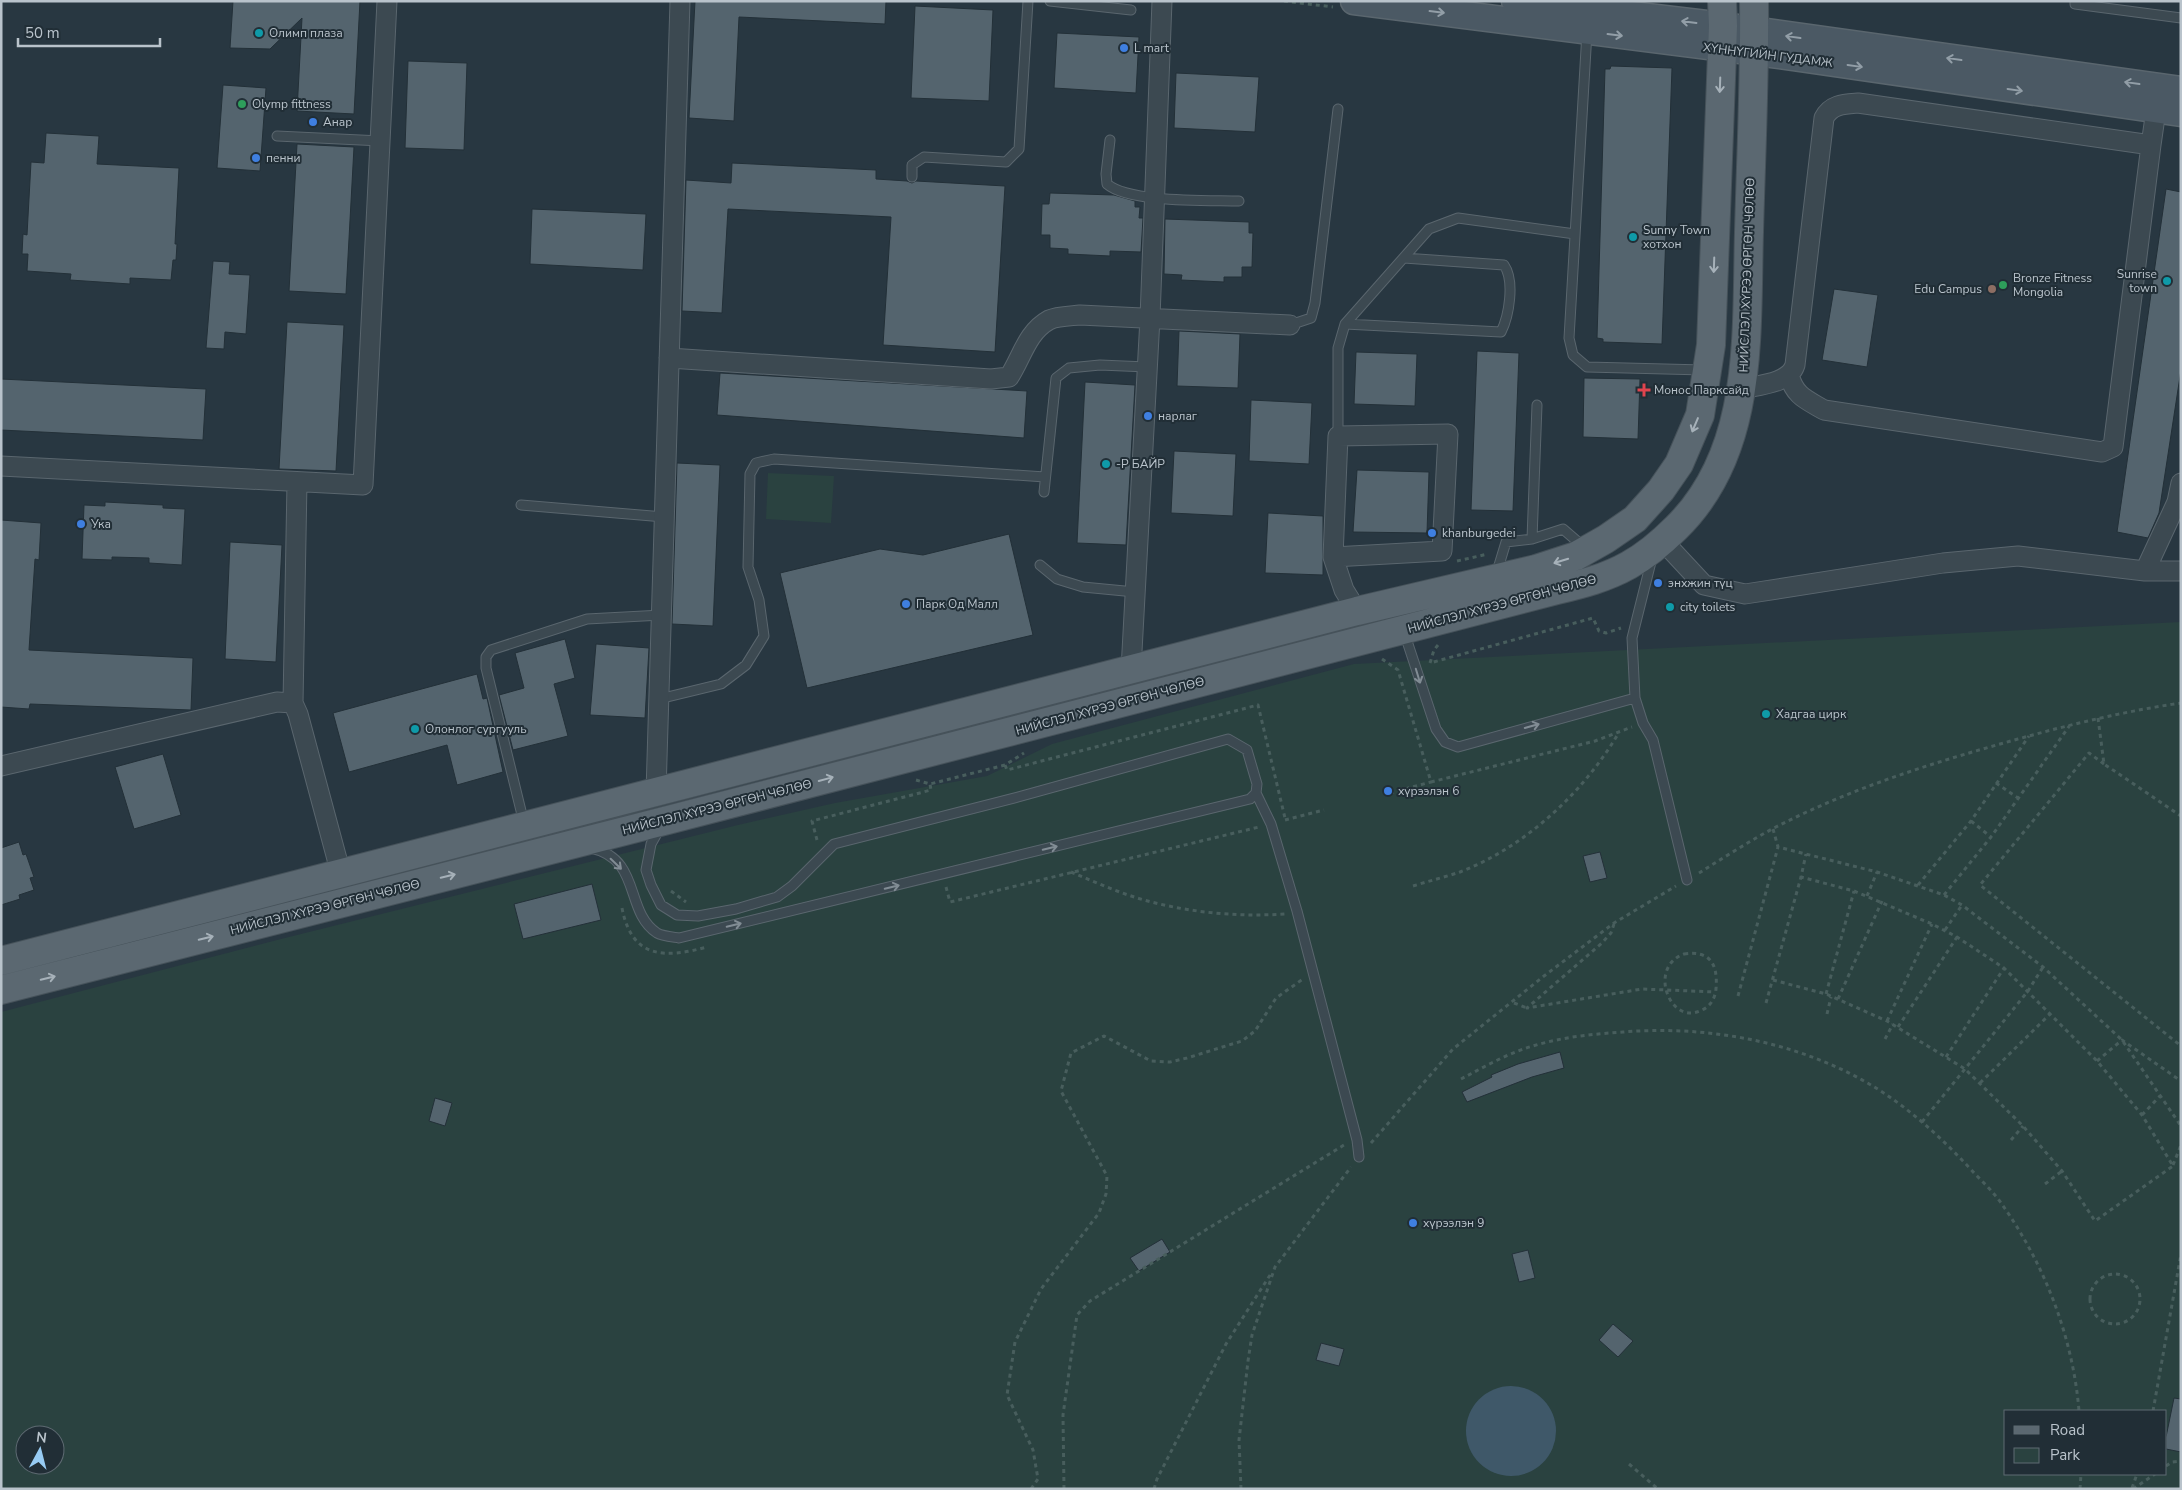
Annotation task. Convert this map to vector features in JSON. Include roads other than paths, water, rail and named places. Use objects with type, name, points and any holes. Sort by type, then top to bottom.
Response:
[{"type":"main road","name":"ХҮННҮГИЙН ГУДАМЖ","points":[[1354,1],[1722,25],[1754,42],[1794,57],[2168,112]]},
{"type":"main road","name":"НИЙСЛЭЛ ХҮРЭЭ ӨРГӨН ЧӨЛӨӨ","points":[[1,990],[1599,579],[1628,566],[1658,546],[1686,518],[1710,487],[1727,451],[1739,409],[1746,344],[1754,1]]},
{"type":"main road","name":"ХҮННҮГИЙН ГУДАМЖ","points":[[1508,11],[1587,32],[1722,25]]},
{"type":"main road","name":"НИЙСЛЭЛ ХҮРЭЭ ӨРГӨН ЧӨЛӨӨ","points":[[1,961],[1357,612],[1536,569],[1576,556],[1634,519],[1661,490],[1679,464],[1700,416],[1711,345],[1722,25]]},
{"type":"main road","name":"ХҮННҮГИЙН ГУДАМЖ","points":[[1754,42],[2181,90]]},
{"type":"main road","points":[[1103,677],[1110,705]]},
{"type":"main road","points":[[381,863],[388,891]]},
{"type":"street","points":[[1,466],[363,485],[387,1]]},
{"type":"street","points":[[656,792],[680,1]]},
{"type":"street","points":[[1131,670],[1150,318],[1162,1]]},
{"type":"street","points":[[1741,389],[1780,380],[1793,371],[1796,362],[1824,118],[1832,108],[1858,103],[2152,145]]},
{"type":"street","points":[[1789,375],[1793,388],[1800,396],[1824,410],[2102,452],[2113,447],[2152,145],[2168,112]]},
{"type":"street","points":[[669,358],[991,379],[1010,377],[1031,335],[1050,319],[1080,315],[1290,325]]},
{"type":"street","points":[[1333,556],[1442,550],[1448,434],[1338,436],[1333,556],[1344,590],[1357,612]]},
{"type":"street","points":[[297,482],[293,703],[298,714],[341,874]]},
{"type":"street","points":[[2145,571],[2177,502],[2181,483]]},
{"type":"street","points":[[1658,546],[1704,585],[1745,594],[1944,563],[2018,556],[2145,571],[2181,571]]},
{"type":"street","points":[[1,766],[277,702],[293,703]]},
{"type":"lane","points":[[912,177],[912,165],[924,157],[1006,162],[1019,149],[1028,1]]},
{"type":"lane","points":[[1050,1],[1131,10]]},
{"type":"lane","points":[[2075,1],[2075,4],[2181,18]]},
{"type":"lane","points":[[1587,32],[1568,338],[1573,355],[1587,367],[1707,370]]},
{"type":"lane","points":[[1290,325],[1311,318],[1315,303],[1338,109]]},
{"type":"lane","points":[[277,136],[381,141]]},
{"type":"lane","points":[[1110,140],[1106,174],[1107,184],[1115,191],[1154,198],[1239,201]]},
{"type":"lane","points":[[1338,436],[1338,348],[1345,324],[1429,229],[1458,218],[1575,234]]},
{"type":"lane","points":[[1345,324],[1501,332],[1508,318],[1510,273],[1504,265],[1404,258]]},
{"type":"lane","points":[[1044,492],[1056,378],[1069,368],[1100,365],[1147,366]]},
{"type":"lane","points":[[1532,539],[1537,405]]},
{"type":"lane","points":[[659,699],[721,684],[746,665],[764,636],[759,600],[748,567],[750,474],[756,463],[774,458],[1046,477]]},
{"type":"lane","points":[[521,505],[664,517]]},
{"type":"lane","points":[[1494,579],[1506,542],[1532,539],[1563,529],[1587,550]]},
{"type":"lane","points":[[1658,546],[1632,638],[1635,698],[1643,722],[1653,740],[1687,880]]},
{"type":"lane","points":[[1040,565],[1057,580],[1083,587],[1135,592]]},
{"type":"lane","points":[[525,826],[486,668],[486,657],[491,650],[587,619],[662,615]]},
{"type":"lane","points":[[1403,630],[1436,729],[1445,742],[1458,747],[1635,698]]},
{"type":"lane","points":[[664,821],[651,844],[646,870],[650,885],[661,905],[677,915],[698,916],[736,909],[777,897],[792,886],[834,844],[1018,797],[1228,739],[1247,750],[1257,784],[1256,793],[1272,824],[1313,968],[1359,1157]]},
{"type":"lane","points":[[573,844],[602,851],[620,865],[632,886],[641,918],[658,934],[679,938],[1250,799],[1256,793]]},
{"type":"water","points":[[1511,1386],[1528,1389],[1543,1399],[1553,1414],[1556,1431],[1553,1448],[1543,1463],[1528,1473],[1511,1476],[1494,1473],[1479,1463],[1469,1448],[1466,1431],[1469,1414],[1479,1399],[1494,1389]]},
{"type":"place","name":"Олимп плаза","points":[[259,33]]},
{"type":"place","name":"L mart","points":[[1124,48]]},
{"type":"place","name":"Olymp fittness","points":[[242,104]]},
{"type":"place","name":"Анар","points":[[313,122]]},
{"type":"place","name":"пенни","points":[[256,158]]},
{"type":"place","name":"Sunny Town хотхон","points":[[1633,237]]},
{"type":"place","name":"Sunrise town","points":[[2167,281]]},
{"type":"place","name":"Bronze Fitness Mongolia","points":[[2003,285]]},
{"type":"place","name":"Edu Campus","points":[[1992,289]]},
{"type":"place","name":"Монос Парксайд","points":[[1644,390]]},
{"type":"place","name":"нарлаг","points":[[1148,416]]},
{"type":"place","name":"-Р БАЙР","points":[[1106,464]]},
{"type":"place","name":"Ука","points":[[81,524]]},
{"type":"place","name":"khanburgedei","points":[[1432,533]]},
{"type":"place","name":"энхжин түц","points":[[1658,583]]},
{"type":"place","name":"Парк Од Малл","points":[[906,604]]},
{"type":"place","name":"city toilets","points":[[1670,607]]},
{"type":"place","name":"Хадгаа цирк","points":[[1766,714]]},
{"type":"place","name":"Олонлог сургууль","points":[[415,729]]},
{"type":"place","name":"хүрээлэн 6","points":[[1388,791]]},
{"type":"place","name":"хүрээлэн 9","points":[[1413,1223]]}]
